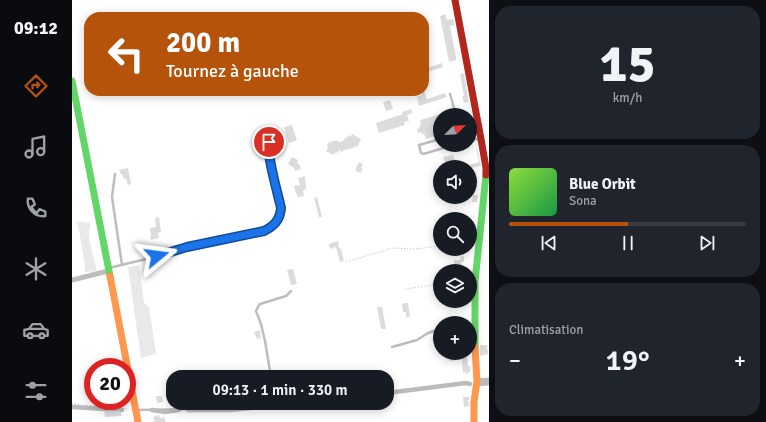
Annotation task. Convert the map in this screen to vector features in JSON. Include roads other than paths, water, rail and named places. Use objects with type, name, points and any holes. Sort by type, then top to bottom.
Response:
[{"type":"street","points":[[455,0],[486,168],[486,182],[475,282],[473,316]]},
{"type":"street","points":[[72,82],[126,358]]},
{"type":"street","points":[[72,280],[108,270]]},
{"type":"street","points":[[474,422],[474,402],[477,381],[475,360]]},
{"type":"street","points":[[477,381],[489,380]]},
{"type":"street","points":[[136,410],[138,422]]},
{"type":"lane","points":[[450,94],[454,108]]},
{"type":"lane","points":[[108,270],[187,247],[264,231],[271,228],[277,222],[281,208],[268,145],[269,142],[278,135]]},
{"type":"lane","points":[[477,139],[481,139]]},
{"type":"lane","points":[[433,141],[419,145],[421,153],[423,154],[433,151]]},
{"type":"lane","points":[[115,174],[112,197],[122,265]]},
{"type":"lane","points":[[270,370],[265,341],[256,311],[260,304],[286,296],[291,291]]},
{"type":"lane","points":[[392,347],[417,340],[433,332]]},
{"type":"lane","points":[[136,410],[166,410]]},
{"type":"waterway","points":[[394,392],[466,383],[470,384]]},
{"type":"waterway","points":[[480,384],[489,383]]},
{"type":"waterway","points":[[72,407],[84,408]]},
{"type":"waterway","points":[[152,410],[165,412],[179,410]]}]
